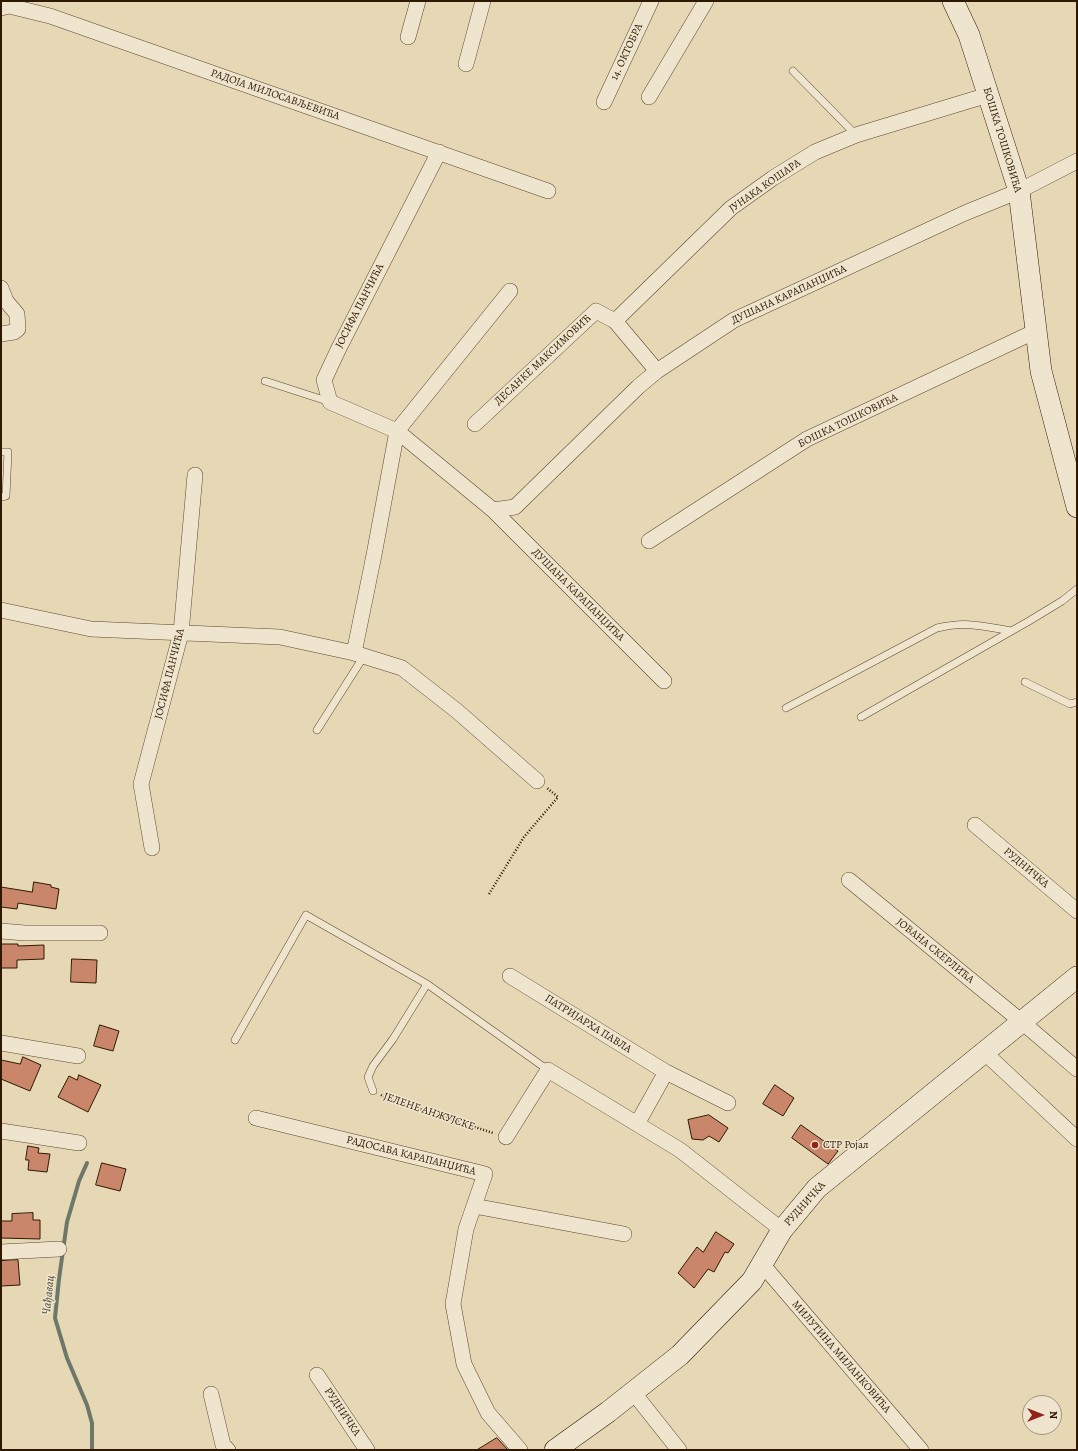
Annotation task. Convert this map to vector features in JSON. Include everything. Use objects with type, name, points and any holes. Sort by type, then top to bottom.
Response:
[{"type":"street","points":[[408,37],[418,1]]},
{"type":"street","points":[[466,64],[483,1]]},
{"type":"street","name":"14. ОКТОБРА","points":[[604,102],[651,1]]},
{"type":"street","points":[[649,97],[706,1]]},
{"type":"street","name":"БОШКА ТОШКОВИЋА","points":[[953,1],[969,35],[1019,191],[1040,371],[1077,507]]},
{"type":"street","name":"РАДОЈА МИЛОСАВЉЕВИЋА","points":[[1,8],[9,6],[50,16],[548,191]]},
{"type":"street","name":"ЈУНАКА КОШАРА","points":[[615,321],[731,208],[773,178],[815,152],[856,135],[988,95]]},
{"type":"street","name":"ЈОСИФА ПАНЧИЋА","points":[[330,402],[324,380],[439,152]]},
{"type":"street","name":"ДУШАНА КАРАПАНЏИЋА","points":[[493,510],[515,507],[638,386],[657,371],[734,320],[964,213],[1019,191],[1077,161]]},
{"type":"street","points":[[1,288],[6,301],[17,314],[18,329],[14,332],[1,334]]},
{"type":"street","points":[[359,655],[374,555],[397,431],[510,291]]},
{"type":"street","name":"ДЕСАНКЕ МАКСИМОВИЋ","points":[[475,424],[596,311],[615,321]]},
{"type":"street","points":[[615,321],[657,371]]},
{"type":"street","name":"БОШКА ТОШКОВИЋА","points":[[649,540],[807,439],[1036,331]]},
{"type":"street","name":"ДУШАНА КАРАПАНЏИЋА","points":[[330,402],[397,431],[493,510],[664,681]]},
{"type":"street","name":"ЈОСИФА ПАНЧИЋА","points":[[152,848],[141,784],[182,633],[196,475]]},
{"type":"street","points":[[1,610],[91,629],[280,637],[359,655],[402,668],[457,711],[538,781]]},
{"type":"street","name":"РУДНИЧКА","points":[[975,825],[1077,911]]},
{"type":"street","name":"ЈОВАНА СКЕРЛИЋА","points":[[849,880],[1077,1069]]},
{"type":"street","points":[[1,931],[25,933],[100,933]]},
{"type":"street","name":"ПАТРИЈАРХА ПАВЛА","points":[[510,976],[666,1072],[728,1103]]},
{"type":"street","name":"РУДНИЧКА","points":[[555,1450],[680,1355],[752,1281],[782,1230],[818,1188],[1077,977]]},
{"type":"street","points":[[1,1043],[78,1056]]},
{"type":"street","points":[[984,1052],[1077,1139]]},
{"type":"street","points":[[506,1138],[548,1070],[680,1150],[782,1230]]},
{"type":"street","points":[[636,1124],[666,1072]]},
{"type":"street","name":"РАДОСАВА КАРАПАНЏИЋА","points":[[256,1118],[485,1174],[466,1229],[453,1304],[464,1364],[488,1413],[520,1450]]},
{"type":"street","points":[[1,1131],[79,1143]]},
{"type":"street","points":[[474,1206],[624,1234]]},
{"type":"street","points":[[1,1252],[59,1249]]},
{"type":"street","name":"МИЛУТИНА МИЛАНКОВИЋА","points":[[762,1264],[921,1450]]},
{"type":"street","name":"РУДНИЧКА","points":[[317,1375],[367,1450]]},
{"type":"street","points":[[633,1392],[679,1450]]},
{"type":"street","points":[[211,1394],[223,1444],[228,1450]]},
{"type":"lane","points":[[793,71],[856,135]]},
{"type":"lane","points":[[265,381],[330,402]]},
{"type":"lane","points":[[1,452],[8,452],[6,496],[1,497]]},
{"type":"lane","points":[[861,718],[1062,601],[1077,589]]},
{"type":"lane","points":[[786,708],[937,628],[954,624],[972,624],[1011,631]]},
{"type":"lane","points":[[317,730],[359,655]]},
{"type":"lane","points":[[1025,682],[1070,704],[1077,702]]},
{"type":"lane","points":[[235,1040],[306,915],[427,984],[548,1070]]},
{"type":"lane","name":"ЈЕЛЕНЕ АНЖУЈСКЕ","points":[[374,1091],[368,1077],[373,1066],[393,1039],[427,984]]},
{"type":"path","points":[[489,894],[524,836],[558,796],[538,781]]},
{"type":"path","name":"ЈЕЛЕНЕ АНЖУЈСКЕ","points":[[374,1091],[386,1098],[506,1138]]},
{"type":"building","points":[[34,882],[51,885],[51,887],[59,889],[56,909],[18,903],[17,909],[1,907],[1,887],[32,892]]},
{"type":"building","points":[[1,944],[18,944],[18,946],[44,945],[44,959],[17,960],[17,968],[1,968]]},
{"type":"building","points":[[72,959],[97,960],[96,983],[71,982]]},
{"type":"building","points":[[100,1025],[119,1031],[113,1051],[94,1046]]},
{"type":"building","points":[[23,1057],[41,1065],[30,1091],[1,1079],[1,1060],[20,1064]]},
{"type":"building","points":[[79,1075],[101,1085],[88,1112],[58,1097],[69,1076],[77,1080]]},
{"type":"building","points":[[775,1085],[794,1098],[783,1116],[763,1104]]},
{"type":"building","points":[[709,1115],[728,1128],[719,1142],[709,1136],[703,1140],[692,1139],[688,1120]]},
{"type":"building","name":"СТР Ројал","points":[[801,1125],[838,1151],[828,1164],[792,1138]]},
{"type":"building","points":[[28,1146],[39,1148],[38,1153],[50,1154],[47,1172],[28,1170],[29,1160],[26,1160]]},
{"type":"building","points":[[102,1163],[126,1169],[120,1191],[96,1185]]},
{"type":"building","points":[[33,1213],[33,1220],[40,1220],[40,1239],[1,1238],[1,1221],[12,1221],[12,1214]]},
{"type":"building","points":[[716,1232],[734,1244],[728,1253],[725,1252],[714,1272],[708,1269],[694,1288],[678,1273],[697,1247],[703,1252]]},
{"type":"building","points":[[18,1260],[20,1285],[1,1286],[1,1261]]},
{"type":"building","points":[[497,1438],[508,1450],[477,1450]]},
{"type":"waterway","name":"Чађавац","points":[[87,1163],[79,1181],[67,1222],[55,1318],[67,1358],[87,1405],[92,1423],[92,1450]]},
{"type":"place","name":"СТР Ројал","points":[[815,1145]]}]
